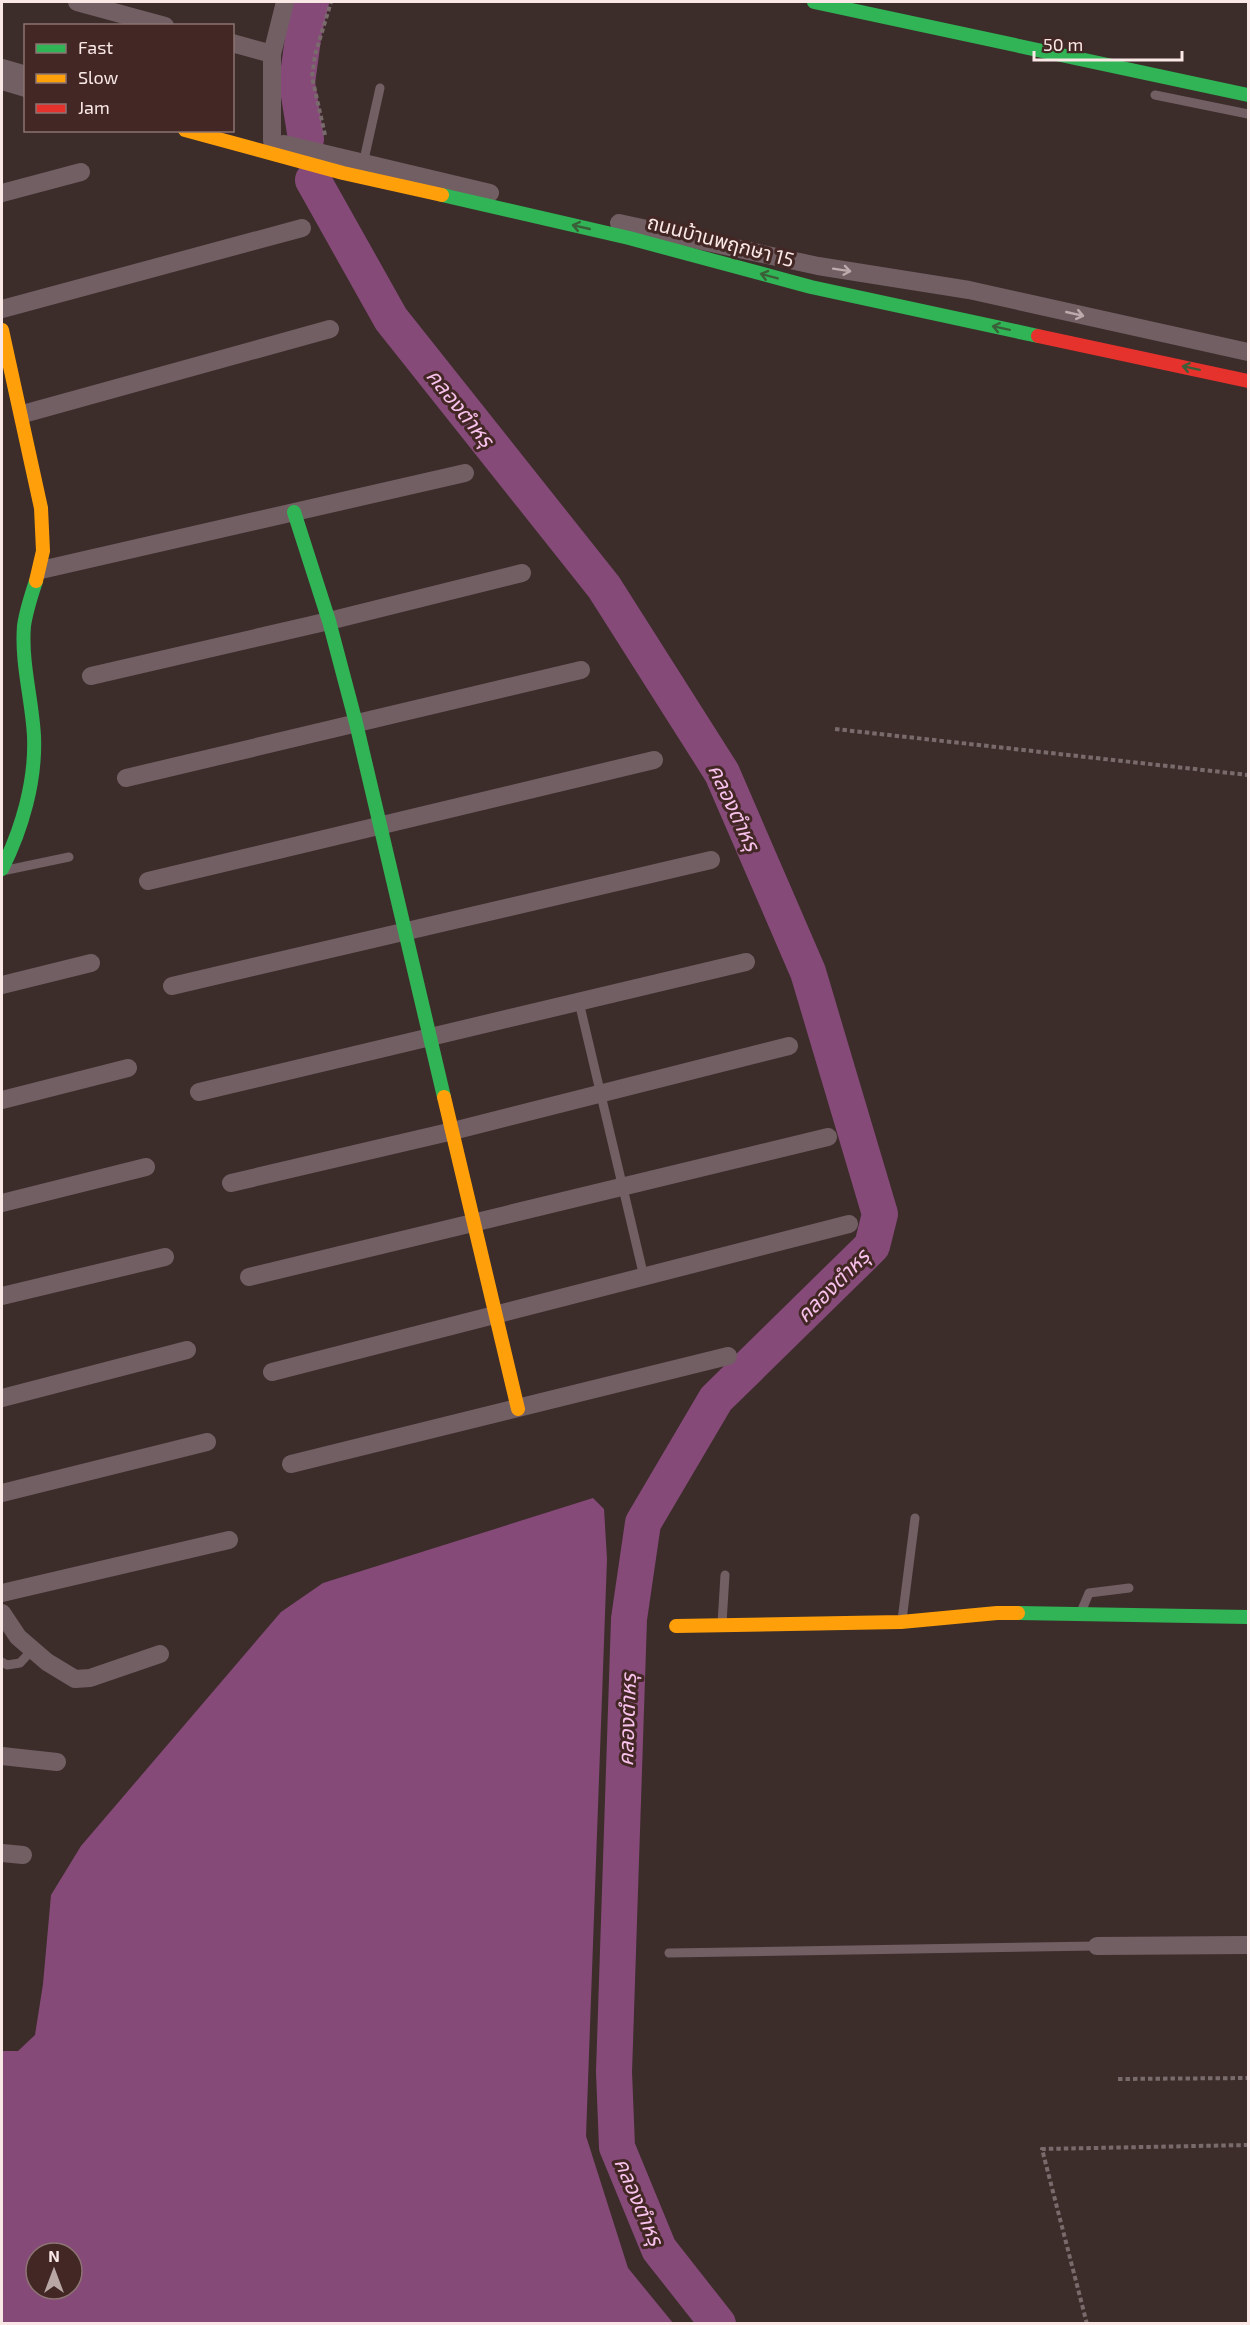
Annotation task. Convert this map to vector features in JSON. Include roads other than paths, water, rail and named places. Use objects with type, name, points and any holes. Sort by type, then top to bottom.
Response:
[{"type":"street","points":[[77,2],[158,24]]},
{"type":"street","points":[[273,141],[273,54],[285,2]]},
{"type":"street","points":[[814,2],[1248,94]]},
{"type":"street","points":[[234,44],[273,54]]},
{"type":"street","points":[[2,68],[24,74]]},
{"type":"street","points":[[2,81],[24,87]]},
{"type":"street","name":"ถนนบ้านพฤกษา 15","points":[[234,131],[325,155],[620,224],[818,266],[969,290],[1248,352]]},
{"type":"street","name":"ถนนบ้านพฤกษา 15","points":[[192,132],[343,173],[629,238],[810,287],[1248,381]]},
{"type":"street","points":[[2,193],[81,172]]},
{"type":"street","points":[[2,309],[303,228]]},
{"type":"street","points":[[810,287],[818,266]]},
{"type":"street","points":[[23,414],[330,329]]},
{"type":"street","points":[[2,330],[41,499],[44,541],[41,570],[31,592],[24,627],[34,750],[26,801],[2,870]]},
{"type":"street","points":[[41,570],[465,473]]},
{"type":"street","points":[[294,512],[329,621],[356,723],[518,1409]]},
{"type":"street","points":[[91,676],[329,621],[522,573]]},
{"type":"street","points":[[126,778],[580,670]]},
{"type":"street","points":[[148,881],[654,760]]},
{"type":"street","points":[[172,986],[711,860]]},
{"type":"street","points":[[199,1092],[746,962]]},
{"type":"street","points":[[2,985],[91,963]]},
{"type":"street","points":[[231,1182],[453,1131],[789,1046]]},
{"type":"street","points":[[2,1100],[128,1068]]},
{"type":"street","points":[[249,1277],[828,1137]]},
{"type":"street","points":[[2,1203],[146,1167]]},
{"type":"street","points":[[272,1372],[849,1224]]},
{"type":"street","points":[[2,1296],[165,1257]]},
{"type":"street","points":[[2,1398],[187,1350]]},
{"type":"street","points":[[291,1464],[728,1356]]},
{"type":"street","points":[[2,1494],[207,1442]]},
{"type":"street","points":[[2,1593],[229,1540]]},
{"type":"street","points":[[2,1613],[18,1637],[66,1675],[75,1679],[90,1678],[160,1654]]},
{"type":"street","points":[[676,1626],[902,1622],[997,1613],[1248,1617]]},
{"type":"street","points":[[2,1756],[57,1762]]},
{"type":"street","points":[[2,1853],[22,1855]]},
{"type":"street","points":[[1097,1946],[1248,1945]]},
{"type":"lane","points":[[363,164],[380,88]]},
{"type":"lane","points":[[1155,95],[1248,114]]},
{"type":"lane","points":[[2,870],[69,857]]},
{"type":"lane","points":[[579,1002],[644,1277]]},
{"type":"lane","points":[[902,1622],[915,1518]]},
{"type":"lane","points":[[722,1625],[725,1575]]},
{"type":"lane","points":[[1080,1614],[1089,1593],[1129,1588]]},
{"type":"lane","points":[[2,1662],[7,1665],[20,1663],[33,1649]]},
{"type":"lane","points":[[669,1953],[1097,1946]]},
{"type":"waterway","name":"คลองตำหรุ","points":[[306,139],[297,83],[304,31],[311,2]]},
{"type":"waterway","name":"คลองตำหรุ","points":[[313,180],[391,319],[604,587],[722,773],[808,972],[880,1214],[872,1246],[716,1399],[643,1523],[629,1619],[614,2072],[617,2147],[659,2249],[718,2324]]}]
